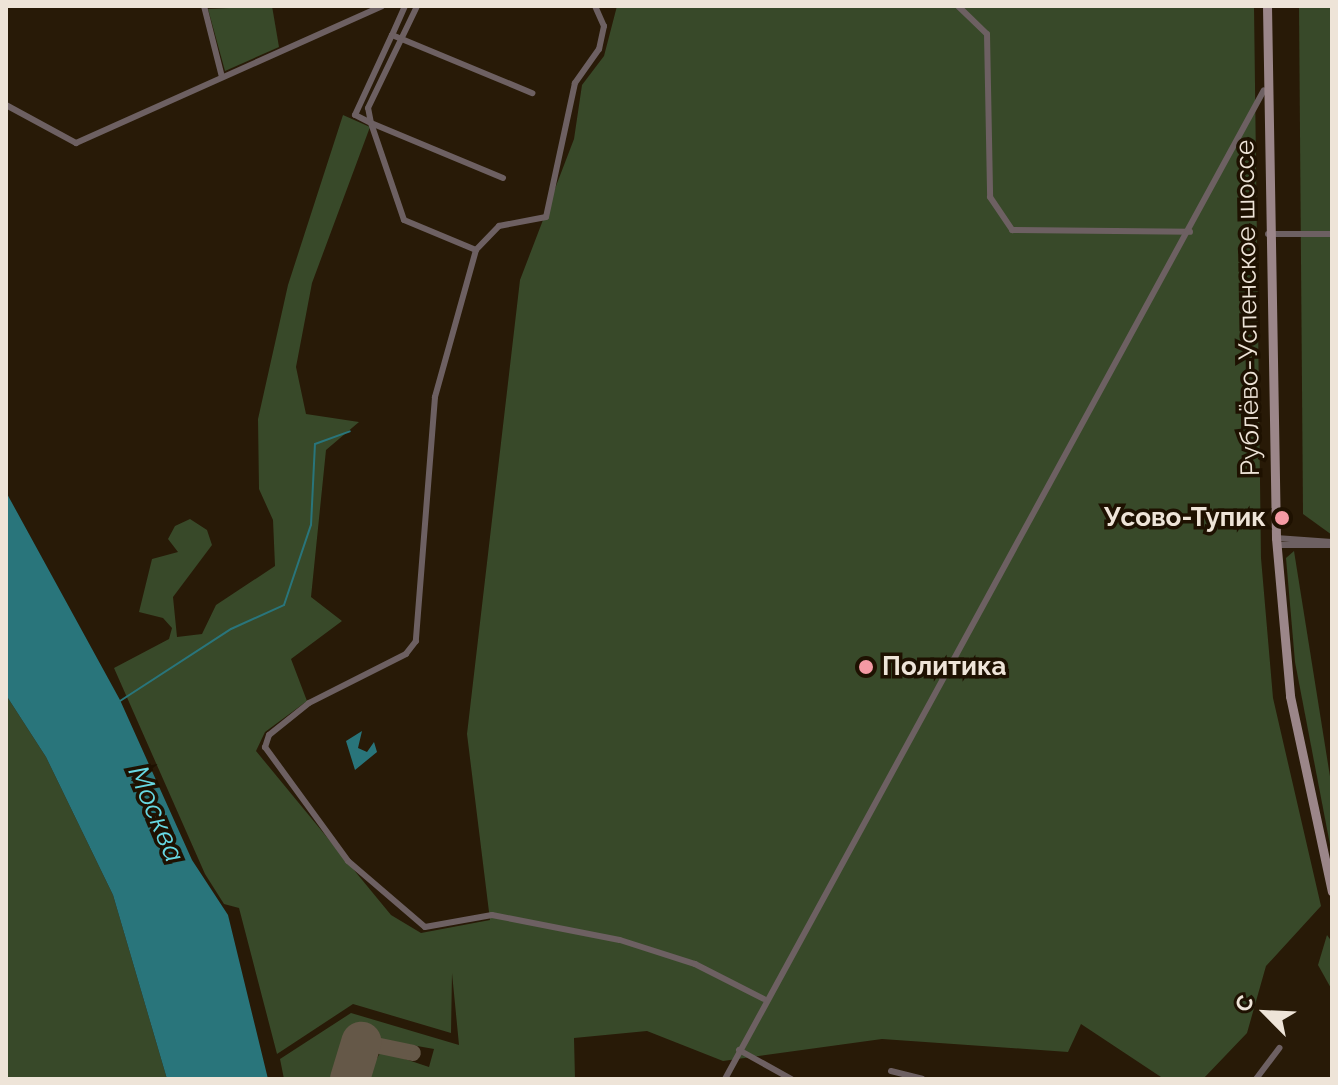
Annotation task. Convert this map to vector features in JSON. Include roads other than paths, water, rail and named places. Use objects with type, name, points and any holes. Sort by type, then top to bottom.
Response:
[{"type":"main road","name":"Рублёво-Успенское шоссе","points":[[1267,6],[1264,90],[1276,541],[1290,696],[1332,892]]},
{"type":"street","points":[[204,6],[222,77]]},
{"type":"street","points":[[6,105],[73,144],[382,6]]},
{"type":"street","points":[[405,6],[355,115],[503,178]]},
{"type":"street","points":[[417,6],[368,108],[371,123],[404,220],[476,250]]},
{"type":"street","points":[[595,6],[604,26],[599,49],[575,83],[546,217],[499,226],[476,250],[435,397],[416,641],[406,654],[309,703],[269,735],[265,747],[348,861],[425,927],[492,915],[620,940],[695,964],[764,999]]},
{"type":"street","points":[[958,6],[987,34],[986,168],[990,197],[1012,230],[1190,232]]},
{"type":"street","points":[[392,35],[532,93]]},
{"type":"street","points":[[725,1079],[764,999],[1190,232],[1264,90]]},
{"type":"street","points":[[1268,234],[1332,234]]},
{"type":"street","points":[[1276,541],[1332,543]]},
{"type":"street","points":[[1256,1079],[1279,1048]]},
{"type":"street","points":[[739,1050],[791,1079]]},
{"type":"street","points":[[891,1071],[922,1079]]},
{"type":"water","name":"Москва","points":[[6,492],[120,700],[192,860],[228,915],[268,1079],[167,1079],[113,895],[46,757],[6,695]]},
{"type":"water","points":[[362,731],[358,748],[367,752],[374,742],[377,752],[355,770],[346,741]]},
{"type":"waterway","points":[[120,701],[231,629],[284,605],[311,525],[315,444],[350,431]]},
{"type":"place","name":"Усово-Тупик","points":[[1282,518]]},
{"type":"place","name":"Политика","points":[[866,667]]}]
